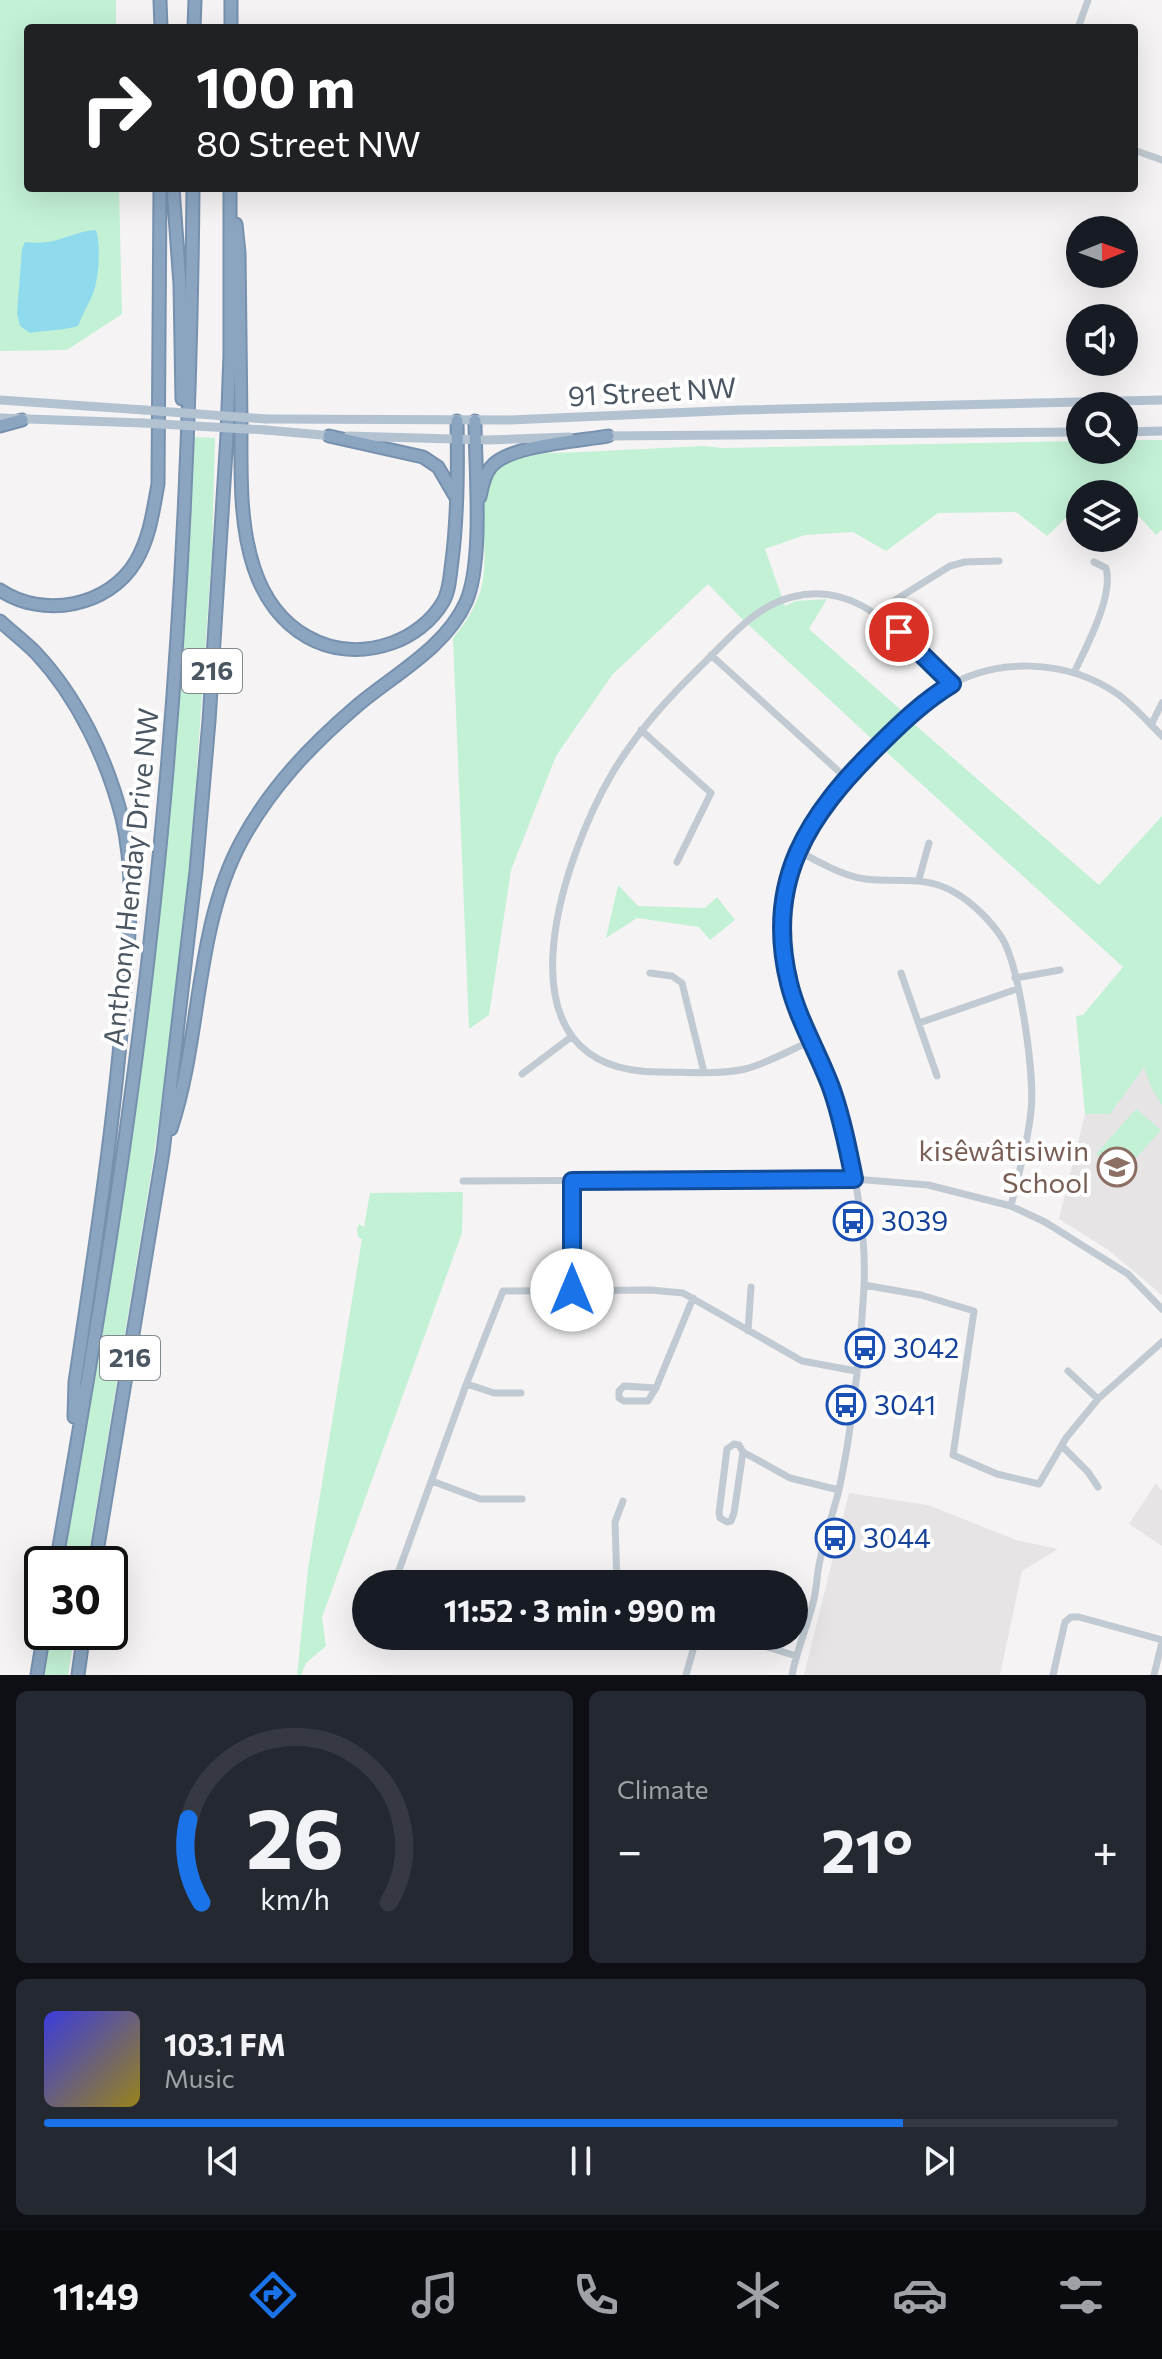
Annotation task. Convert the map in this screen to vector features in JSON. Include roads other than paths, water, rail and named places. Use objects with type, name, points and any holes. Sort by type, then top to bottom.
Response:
[{"type":"highway","points":[[160,0],[161,24]]},
{"type":"highway","points":[[194,24],[195,0]]},
{"type":"highway","points":[[231,0],[231,24]]},
{"type":"highway","points":[[0,590],[24,602],[47,607],[86,601],[122,579],[135,564],[144,546],[158,484],[160,192]]},
{"type":"highway","points":[[173,192],[180,284],[181,385],[187,452]]},
{"type":"highway","name":"Anthony Henday Drive NW","points":[[59,1546],[122,1157],[152,923],[172,708],[187,452],[193,192]]},
{"type":"highway","name":"216","points":[[98,1546],[163,1152],[186,969],[209,721],[229,370],[230,192]]},
{"type":"highway","points":[[231,192],[239,253],[244,510],[254,569],[267,597],[295,630],[330,647],[364,651],[405,639],[444,600],[457,526],[457,421]]},
{"type":"highway","points":[[0,426],[22,420]]},
{"type":"highway","points":[[163,1152],[183,1093],[214,918],[240,845],[275,788],[306,753],[439,641],[467,600],[473,575],[476,526],[475,421]]},
{"type":"highway","points":[[329,436],[423,457],[438,467],[457,501]]},
{"type":"highway","points":[[476,526],[483,482],[490,467],[501,458],[608,436]]},
{"type":"highway","points":[[0,621],[35,652],[81,716],[116,799],[131,872],[132,903],[117,1076],[75,1382],[72,1464]]},
{"type":"highway","points":[[37,1675],[41,1650]]},
{"type":"highway","points":[[78,1675],[81,1650]]},
{"type":"main road","name":"91 Street NW","points":[[0,400],[144,410],[329,436],[475,439],[1066,432]]},
{"type":"main road","name":"91 Street NW","points":[[0,418],[266,425],[582,419],[740,410],[1162,400]]},
{"type":"main road","points":[[1138,432],[1162,431]]},
{"type":"street","points":[[1079,24],[1088,0]]},
{"type":"street","points":[[1138,151],[1162,160]]},
{"type":"street","points":[[876,612],[943,569],[965,562],[999,561]]},
{"type":"street","points":[[1074,673],[1097,620],[1107,582],[1106,568],[1094,562]]},
{"type":"street","points":[[811,1041],[748,1068],[704,1072],[643,1072],[621,1069],[595,1058],[571,1037],[553,996],[557,929],[575,855],[597,801],[641,730],[674,692],[759,611],[792,596],[833,595],[856,601],[876,612],[952,684]]},
{"type":"street","points":[[711,655],[846,778]]},
{"type":"street","points":[[792,1675],[814,1600],[820,1558],[839,1490],[851,1422],[864,1285],[863,1237],[842,1122],[790,987],[783,951],[785,901],[797,851],[812,821],[846,778],[924,703],[952,684],[979,673],[1008,667],[1040,666],[1074,673],[1117,694],[1162,736]]},
{"type":"street","points":[[1151,725],[1162,703]]},
{"type":"street","points":[[641,730],[711,793],[677,862]]},
{"type":"street","points":[[919,879],[929,843]]},
{"type":"street","points":[[797,851],[848,876],[919,879],[954,892],[982,915],[1001,938],[1015,978],[1032,1088],[1029,1131],[1011,1206]]},
{"type":"street","points":[[1015,978],[1060,970]]},
{"type":"street","points":[[650,973],[672,976],[682,983],[704,1072]]},
{"type":"street","points":[[901,973],[937,1076]]},
{"type":"street","points":[[919,1023],[1017,989]]},
{"type":"street","points":[[522,1074],[571,1037]]},
{"type":"street","points":[[463,1181],[854,1179],[928,1185],[1011,1206],[1073,1238],[1128,1274],[1162,1309]]},
{"type":"street","points":[[572,1181],[572,1290]]},
{"type":"street","points":[[864,1285],[921,1295],[974,1311],[953,1455],[997,1474],[1039,1484],[1062,1446],[1098,1399],[1162,1342]]},
{"type":"street","points":[[748,1331],[751,1287]]},
{"type":"street","points":[[399,1570],[503,1291],[673,1291],[693,1298],[802,1361],[856,1371]]},
{"type":"street","points":[[656,1388],[624,1386],[619,1391],[619,1398],[624,1401],[648,1401],[656,1388],[693,1298]]},
{"type":"street","points":[[1068,1371],[1098,1399]]},
{"type":"street","points":[[467,1384],[494,1393],[521,1393]]},
{"type":"street","points":[[743,1452],[733,1518],[731,1521],[722,1520],[719,1513],[727,1449],[734,1444],[790,1478],[839,1490]]},
{"type":"street","points":[[1062,1446],[1098,1487]]},
{"type":"street","points":[[432,1481],[480,1499],[522,1499]]},
{"type":"street","points":[[617,1570],[615,1522],[623,1501]]},
{"type":"street","points":[[1053,1675],[1065,1622],[1071,1617],[1162,1641],[1154,1675]]},
{"type":"street","points":[[686,1675],[693,1650]]},
{"type":"street","points":[[777,1650],[796,1656]]},
{"type":"water","points":[[96,230],[99,254],[96,282],[78,326],[30,333],[20,326],[17,313],[25,242],[46,242]]},
{"type":"place","name":"kisêwâtisiwin School","points":[[1117,1167]]},
{"type":"place","name":"3039","points":[[853,1221]]},
{"type":"place","name":"3042","points":[[865,1348]]},
{"type":"place","name":"3041","points":[[846,1405]]},
{"type":"place","name":"3044","points":[[835,1538]]}]
